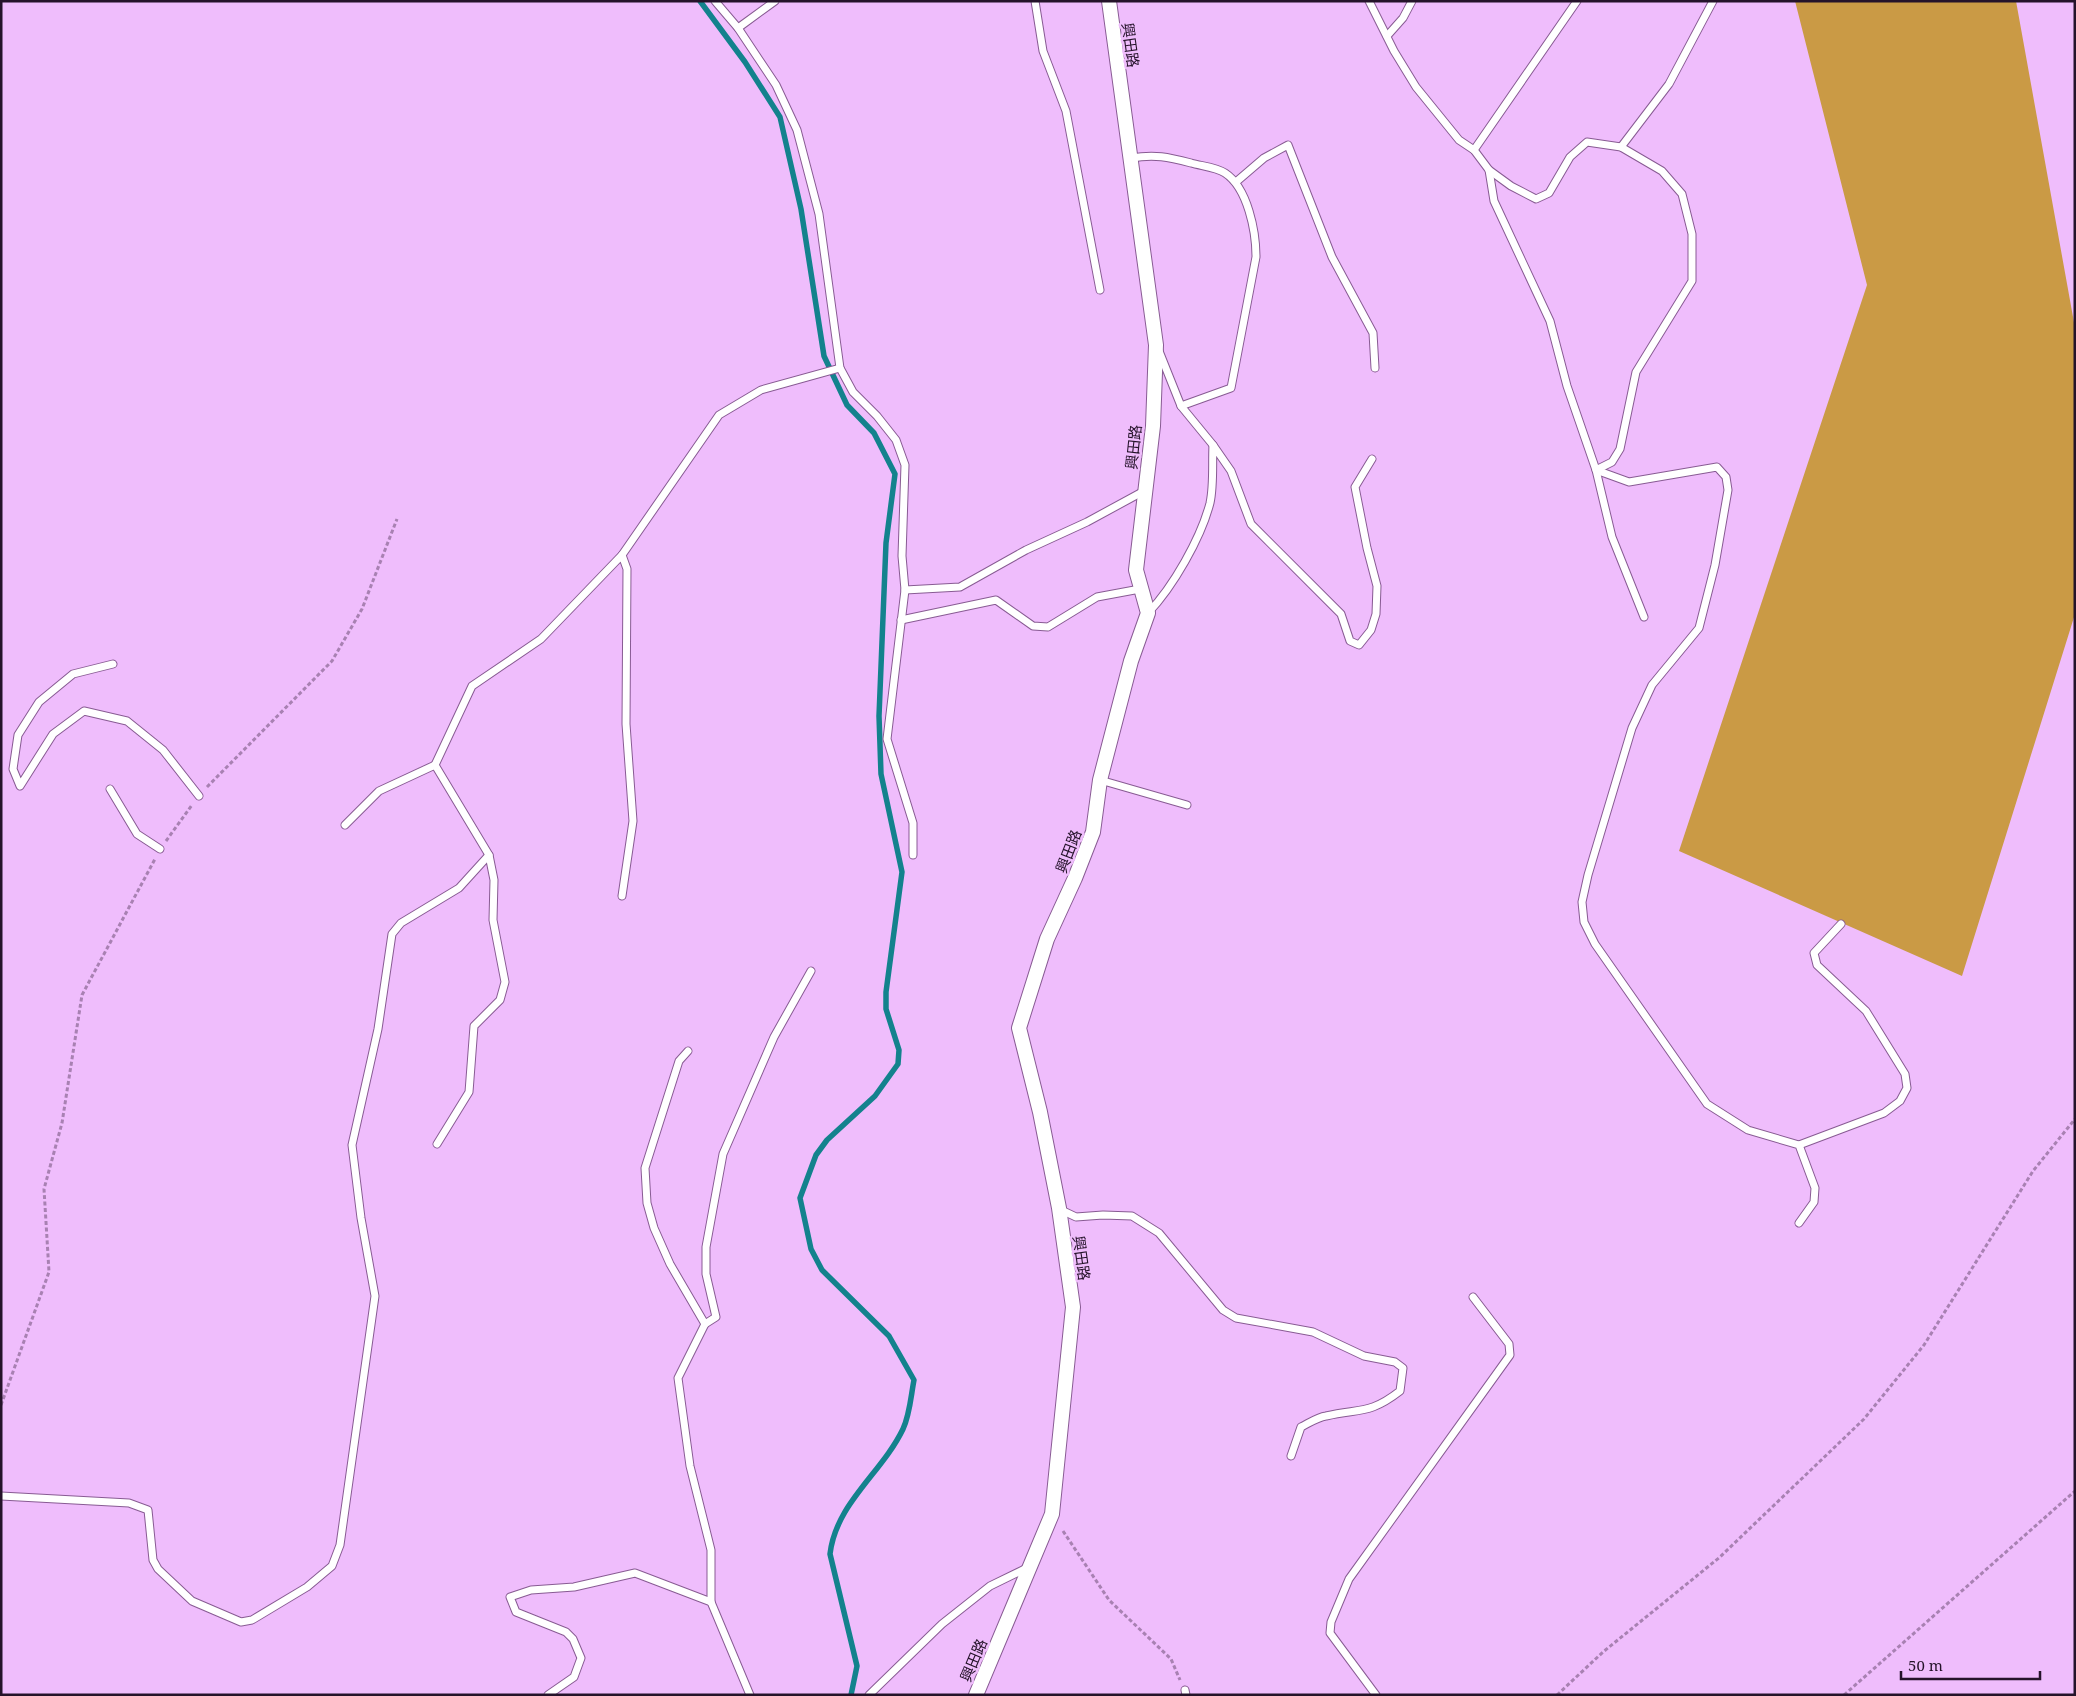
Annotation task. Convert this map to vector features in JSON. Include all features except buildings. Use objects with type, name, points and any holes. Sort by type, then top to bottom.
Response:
[{"type":"street","name":"興田路","points":[[976,1695],[1052,1514],[1073,1308],[1059,1208],[1040,1112],[1019,1028],[1047,939],[1094,832],[1100,780],[1131,661],[1148,613],[1136,570],[1152,426],[1156,345],[1109,1]]},
{"type":"lane","points":[[715,1],[738,28],[776,85],[796,130],[819,214],[840,368],[853,392],[877,416],[896,440],[905,466],[902,556],[905,590],[887,739],[913,822],[913,855]]},
{"type":"lane","points":[[738,28],[775,1]]},
{"type":"lane","points":[[1035,1],[1043,51],[1066,111],[1100,290]]},
{"type":"lane","points":[[1369,1],[1394,51],[1416,87],[1459,140],[1474,150],[1489,170],[1512,186],[1536,199],[1549,193],[1570,157],[1587,142],[1621,147],[1662,171],[1682,194],[1692,234],[1692,281],[1636,372],[1620,449],[1612,462],[1596,470]]},
{"type":"lane","points":[[1388,36],[1403,18],[1412,1]]},
{"type":"lane","points":[[1474,150],[1577,1]]},
{"type":"lane","points":[[1621,147],[1669,84],[1713,1]]},
{"type":"lane","points":[[1236,182],[1264,158],[1288,146],[1332,256],[1373,334],[1374,368]]},
{"type":"lane","points":[[1131,158],[1150,154],[1224,172],[1236,182],[1246,202],[1256,238],[1256,257],[1231,388],[1181,406]]},
{"type":"lane","points":[[1489,170],[1494,202],[1550,321],[1567,386],[1596,470],[1612,537],[1644,617]]},
{"type":"lane","points":[[1156,345],[1181,406],[1232,471],[1251,524],[1341,614],[1350,641],[1359,645],[1371,630],[1376,614],[1377,586],[1366,548],[1356,487],[1372,459]]},
{"type":"lane","points":[[345,825],[380,791],[435,765],[472,686],[541,638],[622,555],[719,415],[761,390],[840,368]]},
{"type":"lane","points":[[1148,613],[1161,599],[1196,540],[1210,502],[1213,445]]},
{"type":"lane","points":[[1596,470],[1629,482],[1717,467],[1726,477],[1728,490],[1715,565],[1699,628],[1652,685],[1632,728],[1588,874],[1582,902],[1584,922],[1595,944],[1707,1104],[1748,1130],[1799,1145],[1884,1113],[1900,1101],[1907,1088],[1905,1074],[1866,1011],[1818,965],[1814,953],[1841,924]]},
{"type":"lane","points":[[905,590],[960,586],[1026,550],[1086,522],[1145,491]]},
{"type":"lane","points":[[622,555],[627,569],[626,724],[633,821],[622,896]]},
{"type":"lane","points":[[901,620],[996,600],[1033,626],[1048,627],[1097,597],[1140,589]]},
{"type":"lane","points":[[113,664],[73,674],[38,702],[18,735],[13,769],[20,786],[54,734],[84,710],[128,721],[163,750],[199,796]]},
{"type":"lane","points":[[435,765],[490,855],[494,880],[493,920],[505,982],[500,1000],[474,1026],[469,1092],[437,1144]]},
{"type":"lane","points":[[1100,780],[1187,805]]},
{"type":"lane","points":[[110,789],[137,834],[160,849]]},
{"type":"lane","points":[[1,1496],[129,1503],[148,1510],[153,1560],[158,1569],[192,1602],[241,1622],[252,1620],[307,1587],[332,1566],[340,1545],[375,1296],[361,1218],[352,1145],[378,1029],[392,934],[401,923],[459,888],[490,855]]},
{"type":"lane","points":[[750,1695],[711,1602],[711,1550],[690,1466],[678,1378],[706,1324],[716,1317],[706,1274],[706,1247],[723,1154],[774,1037],[811,971]]},
{"type":"lane","points":[[688,1051],[678,1061],[644,1168],[647,1203],[654,1228],[670,1264],[706,1324]]},
{"type":"lane","points":[[1799,1145],[1815,1188],[1814,1202],[1799,1223]]},
{"type":"lane","points":[[1059,1208],[1076,1216],[1132,1216],[1159,1233],[1223,1310],[1236,1318],[1313,1332],[1364,1356],[1395,1362],[1403,1368],[1400,1391],[1386,1402],[1368,1410],[1324,1416],[1301,1427],[1291,1456]]},
{"type":"lane","points":[[1376,1695],[1330,1633],[1331,1622],[1349,1579],[1510,1355],[1509,1344],[1473,1297]]},
{"type":"lane","points":[[868,1695],[942,1624],[990,1586],[1031,1566]]},
{"type":"lane","points":[[548,1695],[574,1677],[580,1658],[573,1639],[566,1632],[516,1612],[510,1597],[531,1590],[574,1587],[635,1573],[711,1602]]},
{"type":"path","points":[[1,1405],[49,1272],[44,1189],[62,1123],[82,996],[160,849],[199,796],[332,661],[362,608],[397,520]]},
{"type":"path","points":[[1557,1695],[1603,1652],[1720,1558],[1864,1419],[1924,1345],[2033,1171],[2075,1119]]},
{"type":"path","points":[[1844,1695],[2075,1490]]},
{"type":"path","points":[[1052,1514],[1109,1600],[1170,1659],[1185,1692]]},
{"type":"shaded area","points":[[1795,1],[2016,1],[2075,328],[2075,614],[1962,976],[1679,851],[1867,285]]},
{"type":"waterway","points":[[700,1],[745,62],[780,117],[801,209],[824,356],[847,405],[874,433],[895,474],[886,543],[879,716],[881,774],[902,872],[886,992],[886,1009],[899,1050],[898,1064],[875,1096],[827,1140],[816,1155],[800,1198],[811,1249],[822,1270],[889,1336],[914,1380],[909,1411],[903,1429],[884,1460],[850,1504],[841,1519],[834,1536],[830,1554],[857,1666],[851,1695]]}]
